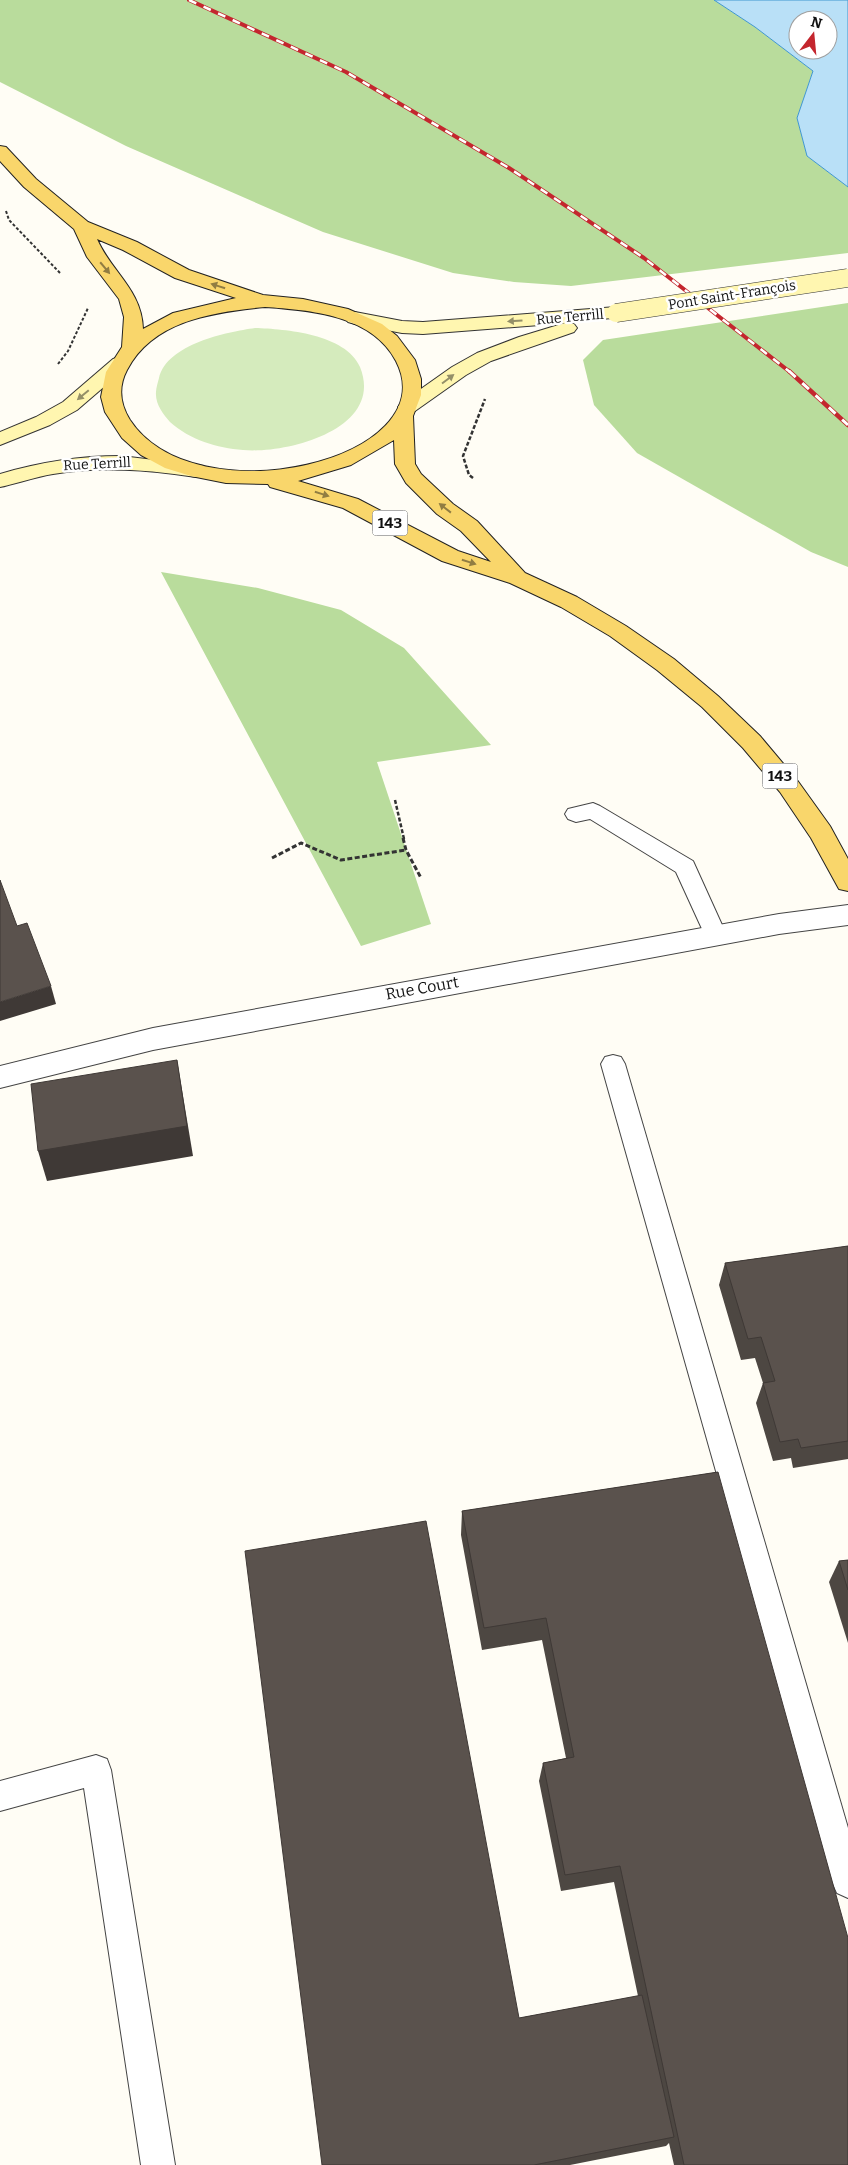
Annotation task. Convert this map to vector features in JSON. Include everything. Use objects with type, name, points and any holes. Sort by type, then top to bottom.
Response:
[{"type":"main road","name":"143","points":[[0,151],[30,183],[82,226],[130,246],[160,264],[182,274],[265,302]]},
{"type":"main road","name":"143","points":[[82,226],[98,260],[130,299],[135,315],[126,355],[111,384],[111,405],[121,426],[139,444],[164,460],[196,471],[226,477],[258,478],[305,473],[347,460],[381,440],[406,412]]},
{"type":"main road","name":"143","points":[[126,355],[152,332],[185,316],[234,304],[265,302],[297,303],[327,308],[355,318],[385,336],[397,347],[409,366],[413,386],[406,412],[405,464],[413,478],[445,509],[469,526],[518,578]]},
{"type":"main road","name":"143","points":[[258,478],[336,498],[452,556],[518,578],[590,614],[692,686],[738,728],[778,773],[815,823],[848,882]]},
{"type":"street","name":"Pont Saint-François","points":[[616,313],[848,278]]},
{"type":"street","name":"Rue Terrill","points":[[355,318],[402,327],[423,328],[616,313]]},
{"type":"street","name":"Rue Terrill","points":[[406,412],[459,370],[496,352],[616,313]]},
{"type":"street","points":[[0,438],[43,421],[70,406],[126,355]]},
{"type":"street","name":"Rue Terrill","points":[[0,481],[45,468],[79,463],[116,461],[145,462],[196,471]]},
{"type":"street","name":"Rue Court","points":[[0,1078],[171,1035],[779,924],[848,915]]},
{"type":"lane","points":[[576,814],[593,811],[685,867],[716,936]]},
{"type":"lane","points":[[613,1064],[848,1882]]},
{"type":"lane","points":[[0,1796],[96,1770],[158,2165]]},
{"type":"path","points":[[30,183],[3,202],[9,220],[67,280]]},
{"type":"path","points":[[53,372],[68,351],[88,308],[84,301]]},
{"type":"path","points":[[469,474],[463,456],[488,392]]},
{"type":"path","points":[[395,800],[406,850],[421,878]]},
{"type":"path","points":[[272,858],[301,843],[341,860],[406,850]]},
{"type":"green space","points":[[0,0],[714,0],[788,52],[788,60],[798,60],[813,71],[797,118],[807,156],[848,187],[848,253],[571,286],[514,282],[453,273],[323,232],[126,146],[0,82]]},
{"type":"green space","points":[[848,303],[848,567],[811,552],[637,453],[594,405],[583,360],[603,340]]},
{"type":"green space","points":[[255,328],[298,332],[329,340],[353,356],[360,367],[364,389],[358,407],[346,422],[306,442],[262,450],[243,450],[204,442],[186,434],[170,422],[157,401],[156,389],[164,366],[173,356],[186,348],[214,337]]},
{"type":"green space","points":[[161,572],[258,588],[341,610],[404,648],[491,745],[377,762],[431,924],[361,946]]},
{"type":"water","points":[[714,0],[848,0],[848,187],[807,156],[797,118],[813,71],[798,60],[838,60],[838,10],[788,10],[788,52]]},
{"type":"building","points":[[0,880],[17,926],[27,923],[51,986],[0,1002]]},
{"type":"building","points":[[177,1060],[187,1126],[38,1151],[31,1084]]},
{"type":"building","points":[[848,1246],[848,1441],[801,1448],[798,1439],[780,1442],[763,1383],[775,1381],[761,1337],[748,1339],[725,1263]]},
{"type":"building","points":[[718,1472],[848,1938],[848,2165],[684,2165],[620,1866],[565,1875],[543,1763],[574,1757],[546,1618],[484,1628],[462,1511]]},
{"type":"building","points":[[426,1521],[519,2018],[642,1995],[674,2137],[534,2165],[322,2165],[245,1551]]},
{"type":"building","points":[[848,1560],[848,1590],[839,1561]]},
{"type":"railway","points":[[189,0],[346,72],[509,168],[644,258],[790,372]]},
{"type":"railway","points":[[789,371],[848,425]]}]
